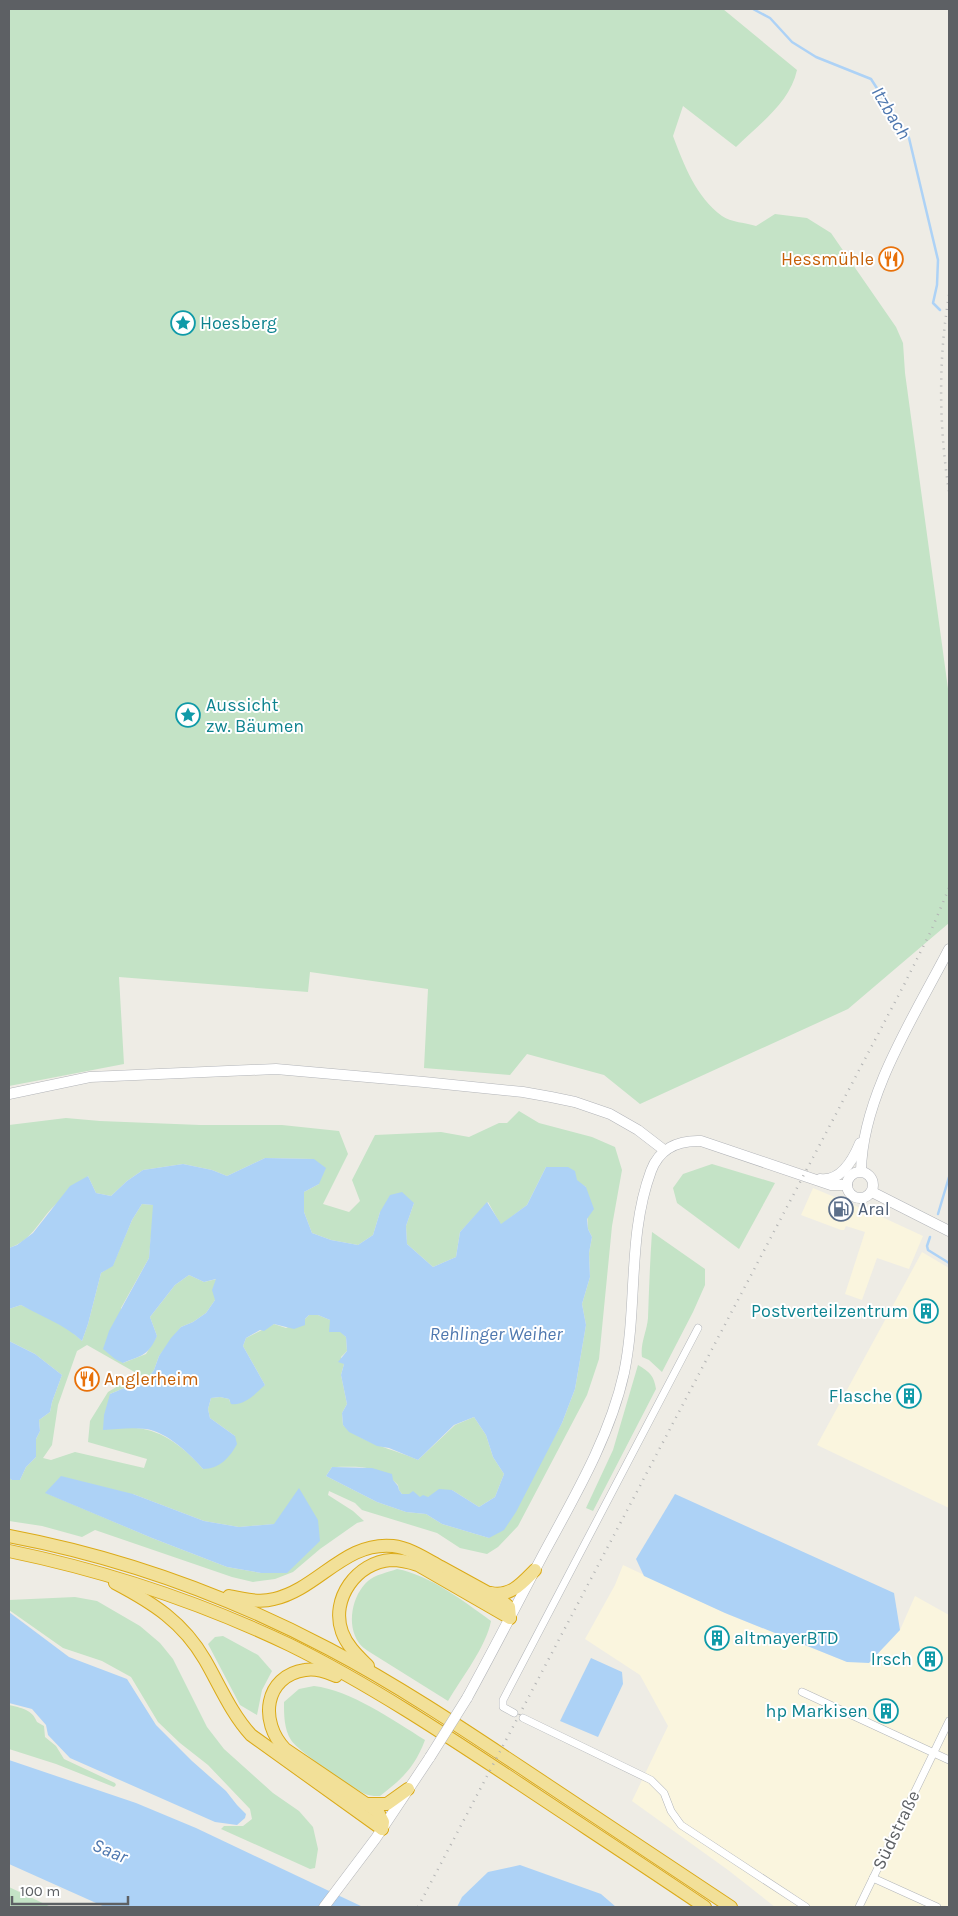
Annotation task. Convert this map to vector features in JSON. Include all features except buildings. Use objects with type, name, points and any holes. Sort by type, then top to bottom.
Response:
[{"type":"highway","points":[[9,1536],[92,1555],[182,1584],[296,1632],[379,1677],[471,1734],[731,1907]]},
{"type":"highway","points":[[182,1584],[243,1599],[273,1600],[297,1591],[357,1551],[381,1545],[395,1546],[410,1551],[501,1600],[509,1607],[510,1618]]},
{"type":"highway","points":[[9,1551],[130,1582],[213,1611],[290,1646],[365,1686],[463,1746],[705,1907]]},
{"type":"highway","points":[[379,1677],[348,1644],[342,1631],[339,1617],[346,1589],[354,1577],[365,1568],[391,1560],[405,1561],[418,1565],[510,1618]]},
{"type":"highway","points":[[89,1570],[146,1599],[168,1615],[183,1629],[196,1646],[239,1722],[251,1736],[382,1829],[383,1822],[381,1816],[285,1749],[274,1734],[268,1714],[272,1697],[280,1684],[290,1675],[307,1669],[323,1671],[365,1686]]},
{"type":"highway","points":[[486,1592],[500,1594],[510,1591],[524,1582],[535,1570]]},
{"type":"highway","points":[[363,1804],[386,1804],[408,1790]]},
{"type":"main road","points":[[861,1171],[868,1126],[881,1084],[949,950]]},
{"type":"main road","points":[[9,1094],[90,1077],[146,1073],[285,1070],[552,1096],[610,1114],[638,1130],[664,1150]]},
{"type":"main road","points":[[812,1178],[832,1178],[848,1166],[868,1126]]},
{"type":"main road","points":[[324,1907],[382,1829],[467,1698],[579,1488],[605,1432],[624,1373],[630,1332],[635,1241],[644,1195],[656,1159],[664,1150],[675,1144],[701,1141],[831,1184],[847,1185]]},
{"type":"main road","points":[[861,1171],[870,1175],[874,1184],[872,1192],[868,1196],[859,1198],[850,1194],[847,1185],[849,1177],[861,1171]]},
{"type":"main road","points":[[872,1192],[949,1231]]},
{"type":"street","points":[[514,1713],[503,1707],[503,1700],[698,1328]]},
{"type":"street","points":[[802,1692],[949,1760]]},
{"type":"street","points":[[523,1718],[652,1780],[664,1793],[671,1811],[681,1825],[806,1907]]},
{"type":"street","name":"Südstraße","points":[[859,1907],[949,1720]]},
{"type":"street","points":[[873,1878],[937,1907]]},
{"type":"shaded area","points":[[813,1188],[923,1236],[909,1269],[877,1258],[862,1300],[845,1294],[865,1232],[846,1226],[844,1230],[841,1230],[801,1215]]},
{"type":"shaded area","points":[[922,1252],[949,1268],[949,1508],[817,1445]]},
{"type":"shaded area","points":[[623,1565],[725,1613],[847,1662],[900,1630],[915,1596],[949,1615],[949,1907],[775,1907],[728,1870],[632,1801],[668,1726],[640,1675],[585,1639],[615,1585]]},
{"type":"green space","points":[[9,9],[723,9],[797,70],[788,93],[781,103],[736,147],[683,106],[673,136],[686,169],[698,190],[705,200],[725,218],[756,226],[775,214],[807,218],[831,233],[896,327],[903,343],[905,373],[949,696],[949,923],[848,1009],[640,1104],[604,1075],[527,1054],[510,1075],[424,1068],[428,989],[310,972],[308,992],[119,977],[124,1064],[9,1086]]},
{"type":"green space","points":[[519,1111],[539,1123],[592,1137],[615,1147],[622,1170],[612,1226],[599,1359],[587,1395],[518,1526],[498,1547],[487,1554],[460,1548],[437,1533],[362,1510],[355,1503],[329,1491],[328,1495],[353,1511],[364,1521],[357,1523],[320,1549],[293,1572],[275,1579],[253,1582],[232,1577],[95,1530],[82,1537],[42,1526],[9,1521],[9,1478],[20,1480],[26,1467],[36,1457],[36,1439],[40,1431],[39,1420],[50,1412],[62,1375],[35,1354],[9,1341],[9,1309],[21,1305],[55,1321],[82,1341],[101,1273],[113,1265],[132,1220],[142,1204],[154,1205],[149,1258],[121,1308],[123,1363],[146,1354],[157,1336],[150,1317],[175,1285],[189,1275],[204,1282],[217,1279],[215,1300],[206,1313],[193,1322],[181,1327],[159,1356],[154,1370],[148,1378],[110,1394],[136,1428],[155,1432],[165,1437],[189,1454],[203,1469],[235,1436],[210,1418],[208,1409],[211,1398],[220,1397],[229,1399],[230,1402],[265,1385],[243,1346],[246,1338],[274,1324],[286,1328],[305,1319],[309,1315],[318,1315],[330,1320],[346,1337],[347,1351],[341,1357],[344,1364],[341,1375],[347,1404],[342,1413],[343,1425],[370,1442],[418,1460],[455,1425],[474,1417],[486,1435],[493,1457],[504,1474],[495,1497],[479,1507],[452,1490],[428,1497],[402,1494],[398,1485],[390,1478],[383,1473],[368,1468],[332,1467],[326,1476],[377,1502],[406,1512],[426,1514],[442,1524],[489,1538],[548,1448],[562,1423],[575,1389],[586,1325],[582,1304],[590,1277],[589,1253],[592,1237],[588,1229],[586,1187],[554,1167],[546,1167],[527,1205],[501,1225],[488,1202],[460,1232],[456,1257],[433,1267],[407,1244],[406,1226],[414,1203],[380,1212],[373,1235],[358,1245],[331,1240],[312,1233],[304,1212],[304,1192],[319,1184],[314,1159],[265,1158],[227,1176],[212,1170],[183,1164],[143,1170],[127,1181],[111,1196],[96,1193],[88,1176],[52,1208],[29,1236],[17,1245],[9,1248],[9,1125],[66,1118],[200,1125],[282,1125],[339,1131],[348,1154],[323,1204],[349,1212],[360,1201],[352,1180],[375,1135],[441,1132],[469,1137],[499,1123],[507,1123]],"holes":[[[87,1345],[138,1374],[108,1392],[90,1421],[88,1442],[147,1459],[144,1468],[75,1452],[51,1460],[43,1458],[52,1445],[58,1405],[77,1351]],[[46,1493],[133,1494],[204,1521],[239,1527],[275,1524],[287,1573],[261,1573],[227,1567],[152,1538]]]},
{"type":"green space","points":[[712,1164],[775,1183],[739,1249],[677,1203],[673,1188],[683,1174]]},
{"type":"green space","points":[[652,1232],[705,1269],[705,1285],[662,1372],[649,1360],[642,1357],[648,1318]]},
{"type":"green space","points":[[638,1365],[651,1375],[656,1389],[593,1511],[586,1508],[613,1450]]},
{"type":"green space","points":[[397,1569],[434,1583],[491,1621],[479,1651],[448,1701],[367,1650],[355,1636],[352,1619],[353,1610],[362,1587],[374,1577]]},
{"type":"green space","points":[[75,1597],[97,1601],[140,1626],[160,1643],[173,1659],[207,1727],[224,1749],[273,1793],[299,1811],[313,1827],[318,1849],[315,1868],[310,1869],[221,1829],[224,1826],[243,1826],[252,1819],[250,1809],[208,1765],[180,1743],[158,1722],[131,1677],[102,1661],[63,1648],[9,1610],[9,1600]]},
{"type":"green space","points":[[223,1636],[258,1655],[272,1671],[262,1690],[257,1715],[240,1705],[208,1644],[215,1637]]},
{"type":"green space","points":[[314,1686],[342,1693],[357,1700],[425,1740],[417,1758],[407,1772],[380,1796],[368,1795],[351,1786],[315,1761],[291,1740],[284,1717],[284,1702],[299,1689]]},
{"type":"green space","points":[[9,1705],[26,1710],[32,1714],[37,1722],[44,1726],[45,1737],[56,1746],[64,1759],[116,1785],[114,1787],[56,1764],[9,1749]]},
{"type":"green space","points":[[9,1887],[51,1907],[9,1907]]},
{"type":"water","name":"Rehlinger Weiher","points":[[265,1158],[314,1159],[326,1168],[319,1184],[304,1192],[304,1212],[312,1233],[331,1240],[358,1245],[373,1235],[380,1212],[390,1195],[402,1192],[414,1203],[406,1226],[407,1244],[433,1267],[456,1257],[460,1232],[487,1202],[501,1224],[527,1205],[546,1167],[568,1167],[575,1171],[577,1180],[586,1187],[594,1209],[587,1219],[588,1229],[592,1237],[589,1253],[590,1277],[582,1304],[586,1325],[575,1389],[562,1423],[516,1512],[504,1530],[489,1538],[442,1524],[426,1514],[406,1512],[377,1502],[326,1476],[332,1467],[372,1468],[392,1474],[393,1480],[402,1494],[409,1494],[413,1491],[420,1497],[423,1495],[428,1497],[439,1489],[452,1490],[479,1507],[495,1497],[504,1474],[493,1457],[486,1435],[474,1417],[454,1425],[418,1460],[389,1448],[377,1446],[349,1432],[343,1425],[342,1413],[347,1404],[341,1375],[344,1364],[338,1362],[347,1351],[346,1337],[340,1332],[329,1332],[330,1320],[318,1315],[309,1315],[305,1319],[305,1325],[294,1329],[274,1324],[264,1331],[260,1330],[246,1338],[243,1346],[265,1385],[250,1399],[241,1403],[231,1404],[229,1399],[211,1398],[208,1409],[210,1418],[235,1436],[237,1444],[228,1458],[219,1465],[203,1469],[178,1445],[154,1431],[135,1428],[103,1430],[104,1415],[110,1394],[148,1378],[171,1338],[181,1327],[193,1322],[206,1313],[215,1300],[212,1290],[216,1279],[204,1282],[189,1275],[175,1285],[150,1317],[157,1336],[151,1348],[140,1356],[123,1363],[103,1349],[109,1331],[149,1258],[153,1205],[142,1204],[132,1220],[113,1266],[101,1273],[82,1341],[60,1325],[21,1305],[9,1309],[9,1248],[17,1245],[33,1233],[70,1186],[88,1176],[96,1193],[111,1196],[127,1181],[143,1170],[183,1164],[212,1170],[227,1176]]},
{"type":"water","points":[[9,1341],[35,1354],[62,1375],[50,1412],[39,1420],[40,1431],[36,1439],[36,1457],[26,1467],[20,1480],[9,1478]]},
{"type":"water","points":[[61,1476],[133,1494],[204,1521],[239,1527],[274,1524],[299,1488],[318,1520],[320,1541],[287,1573],[261,1573],[227,1567],[45,1493]]},
{"type":"water","points":[[675,1494],[894,1593],[900,1630],[869,1663],[847,1662],[725,1613],[644,1576],[636,1559]]},
{"type":"water","points":[[9,1612],[69,1657],[127,1679],[156,1725],[226,1791],[246,1814],[245,1818],[237,1825],[215,1822],[70,1758],[48,1735],[46,1725],[32,1709],[9,1703]]},
{"type":"water","points":[[591,1658],[622,1672],[623,1684],[598,1737],[560,1721]]},
{"type":"water","name":"Saar","points":[[9,1760],[136,1803],[196,1828],[363,1907],[105,1907],[9,1864]]},
{"type":"water","points":[[520,1865],[601,1894],[616,1907],[457,1907],[462,1897],[488,1872]]},
{"type":"waterway","name":"Itzbach","points":[[753,9],[770,18],[792,42],[816,57],[871,79],[909,138],[938,260],[937,285],[933,303],[940,310]]},
{"type":"waterway","name":"Itzbach","points":[[938,1214],[949,1177]]},
{"type":"waterway","name":"Itzbach","points":[[930,1237],[927,1246],[928,1250],[949,1263]]},
{"type":"railway","points":[[949,295],[943,344],[941,394],[943,443],[949,492]]},
{"type":"railway","points":[[418,1907],[905,983],[931,931],[949,888]]},
{"type":"place","name":"Hessmühle","points":[[891,259]]},
{"type":"place","name":"Hoesberg","points":[[183,323]]},
{"type":"place","name":"Aussicht zw. Bäumen","points":[[188,715]]},
{"type":"place","name":"Aral","points":[[841,1209]]},
{"type":"place","name":"Postverteilzentrum","points":[[926,1311]]},
{"type":"place","name":"Anglerheim","points":[[87,1379]]},
{"type":"place","name":"Flasche","points":[[909,1396]]},
{"type":"place","name":"altmayerBTD","points":[[717,1638]]},
{"type":"place","name":"Irsch","points":[[930,1659]]},
{"type":"place","name":"hp Markisen","points":[[886,1711]]}]
